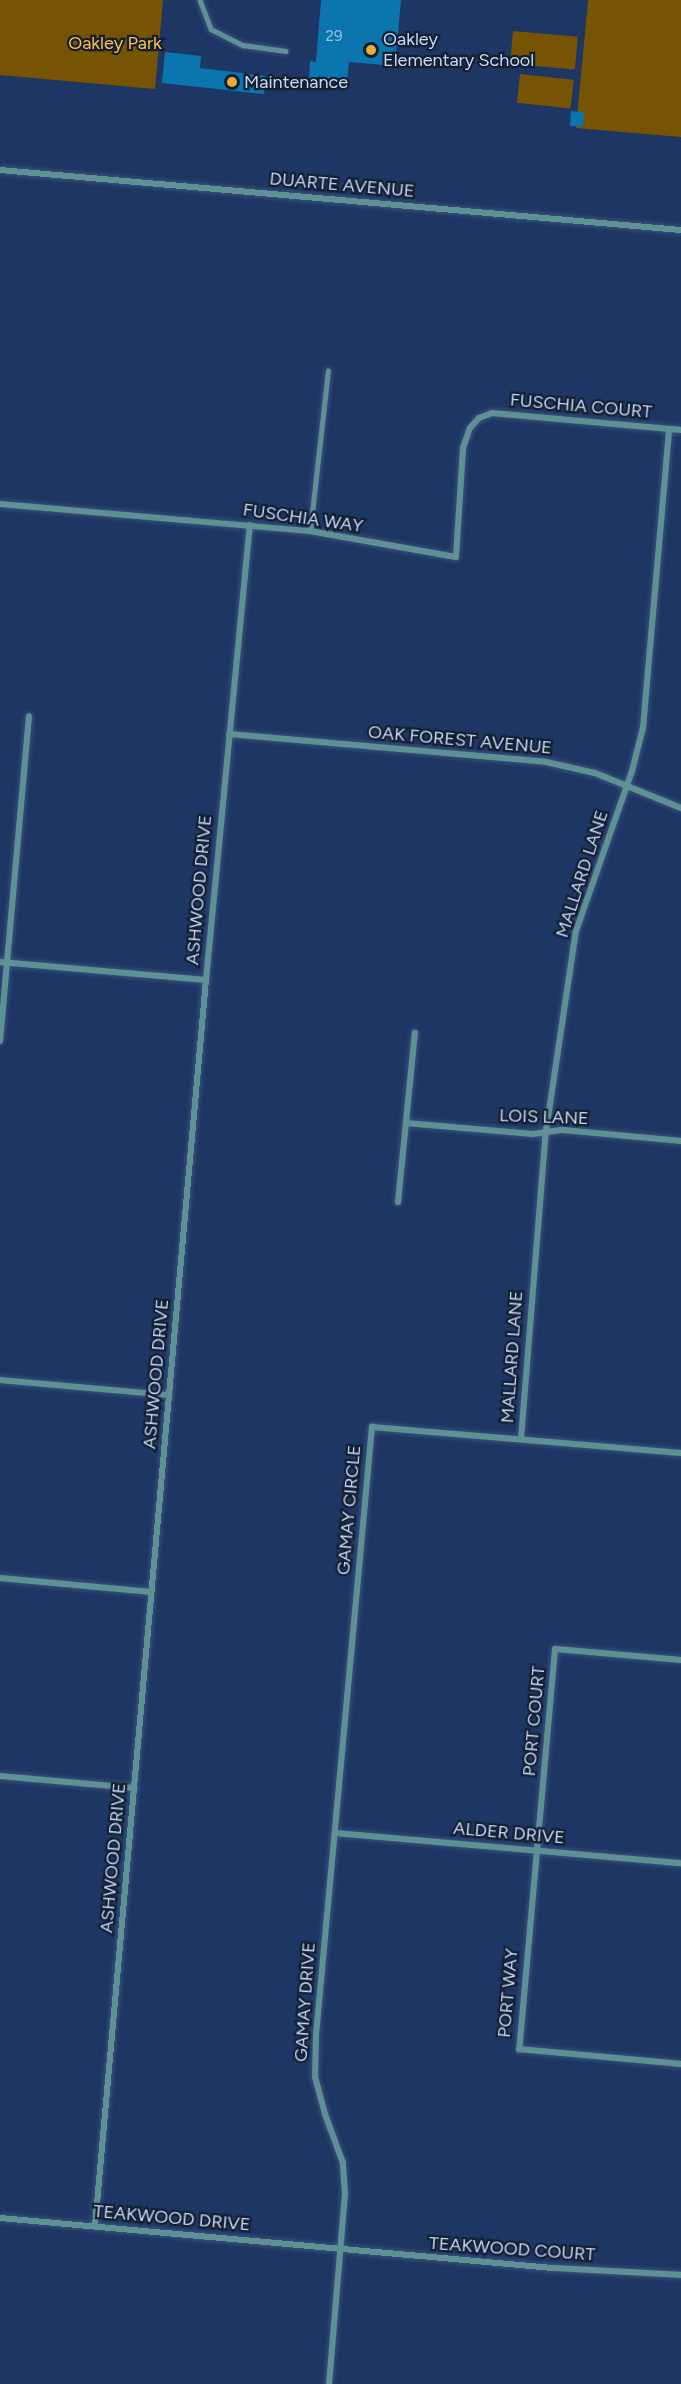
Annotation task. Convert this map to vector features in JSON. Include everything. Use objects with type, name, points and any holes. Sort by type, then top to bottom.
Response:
[{"type":"street","name":"DUARTE AVENUE","points":[[0,170],[681,230]]},
{"type":"street","name":"FUSCHIA COURT","points":[[479,418],[492,413],[681,430]]},
{"type":"street","name":"FUSCHIA WAY","points":[[0,504],[309,531],[456,558],[463,448],[470,428],[479,418]]},
{"type":"street","name":"MALLARD LANE","points":[[521,1439],[546,1131],[576,931],[627,786],[643,728],[669,429]]},
{"type":"street","name":"ASHWOOD DRIVE","points":[[95,2226],[206,980],[250,525]]},
{"type":"street","points":[[0,1041],[3,963],[29,716]]},
{"type":"street","name":"OAK FOREST AVENUE","points":[[229,734],[546,762],[595,773],[681,808]]},
{"type":"street","points":[[3,963],[206,980]]},
{"type":"street","points":[[398,1202],[415,1033]]},
{"type":"street","name":"LOIS LANE","points":[[406,1123],[533,1134],[546,1131],[681,1141]]},
{"type":"street","points":[[0,1380],[169,1395]]},
{"type":"street","name":"GAMAY CIRCLE","points":[[335,1833],[372,1427],[681,1453]]},
{"type":"street","points":[[0,1578],[151,1592]]},
{"type":"street","name":"PORT COURT","points":[[537,1850],[555,1649],[681,1660]]},
{"type":"street","points":[[0,1776],[134,1788]]},
{"type":"street","name":"ALDER DRIVE","points":[[335,1833],[681,1863]]},
{"type":"street","name":"GAMAY DRIVE","points":[[329,2384],[345,2194],[343,2163],[315,2077],[316,2035],[335,1833]]},
{"type":"street","name":"PORT WAY","points":[[537,1850],[519,2049],[681,2064]]},
{"type":"street","name":"TEAKWOOD DRIVE","points":[[0,2218],[341,2250]]},
{"type":"street","name":"TEAKWOOD COURT","points":[[341,2250],[553,2268],[681,2275]]},
{"type":"lane","points":[[200,0],[211,29],[243,45],[286,51]]},
{"type":"lane","points":[[309,531],[328,371]]},
{"type":"green space","name":"Oakley Park","points":[[0,0],[163,0],[155,89],[0,75]]},
{"type":"green space","points":[[588,0],[681,0],[681,137],[576,128]]},
{"type":"green space","points":[[513,31],[578,37],[575,70],[510,64]]},
{"type":"green space","points":[[520,74],[574,80],[571,108],[517,103]]},
{"type":"building","points":[[321,0],[401,0],[395,66],[349,62],[347,83],[309,80],[310,61],[316,62]]},
{"type":"building","points":[[165,52],[201,56],[200,68],[266,76],[264,94],[162,83]]},
{"type":"building","points":[[571,111],[584,112],[583,127],[570,126]]},
{"type":"place","name":"Oakley Elementary School","points":[[371,50]]},
{"type":"place","name":"Maintenance","points":[[232,82]]}]
